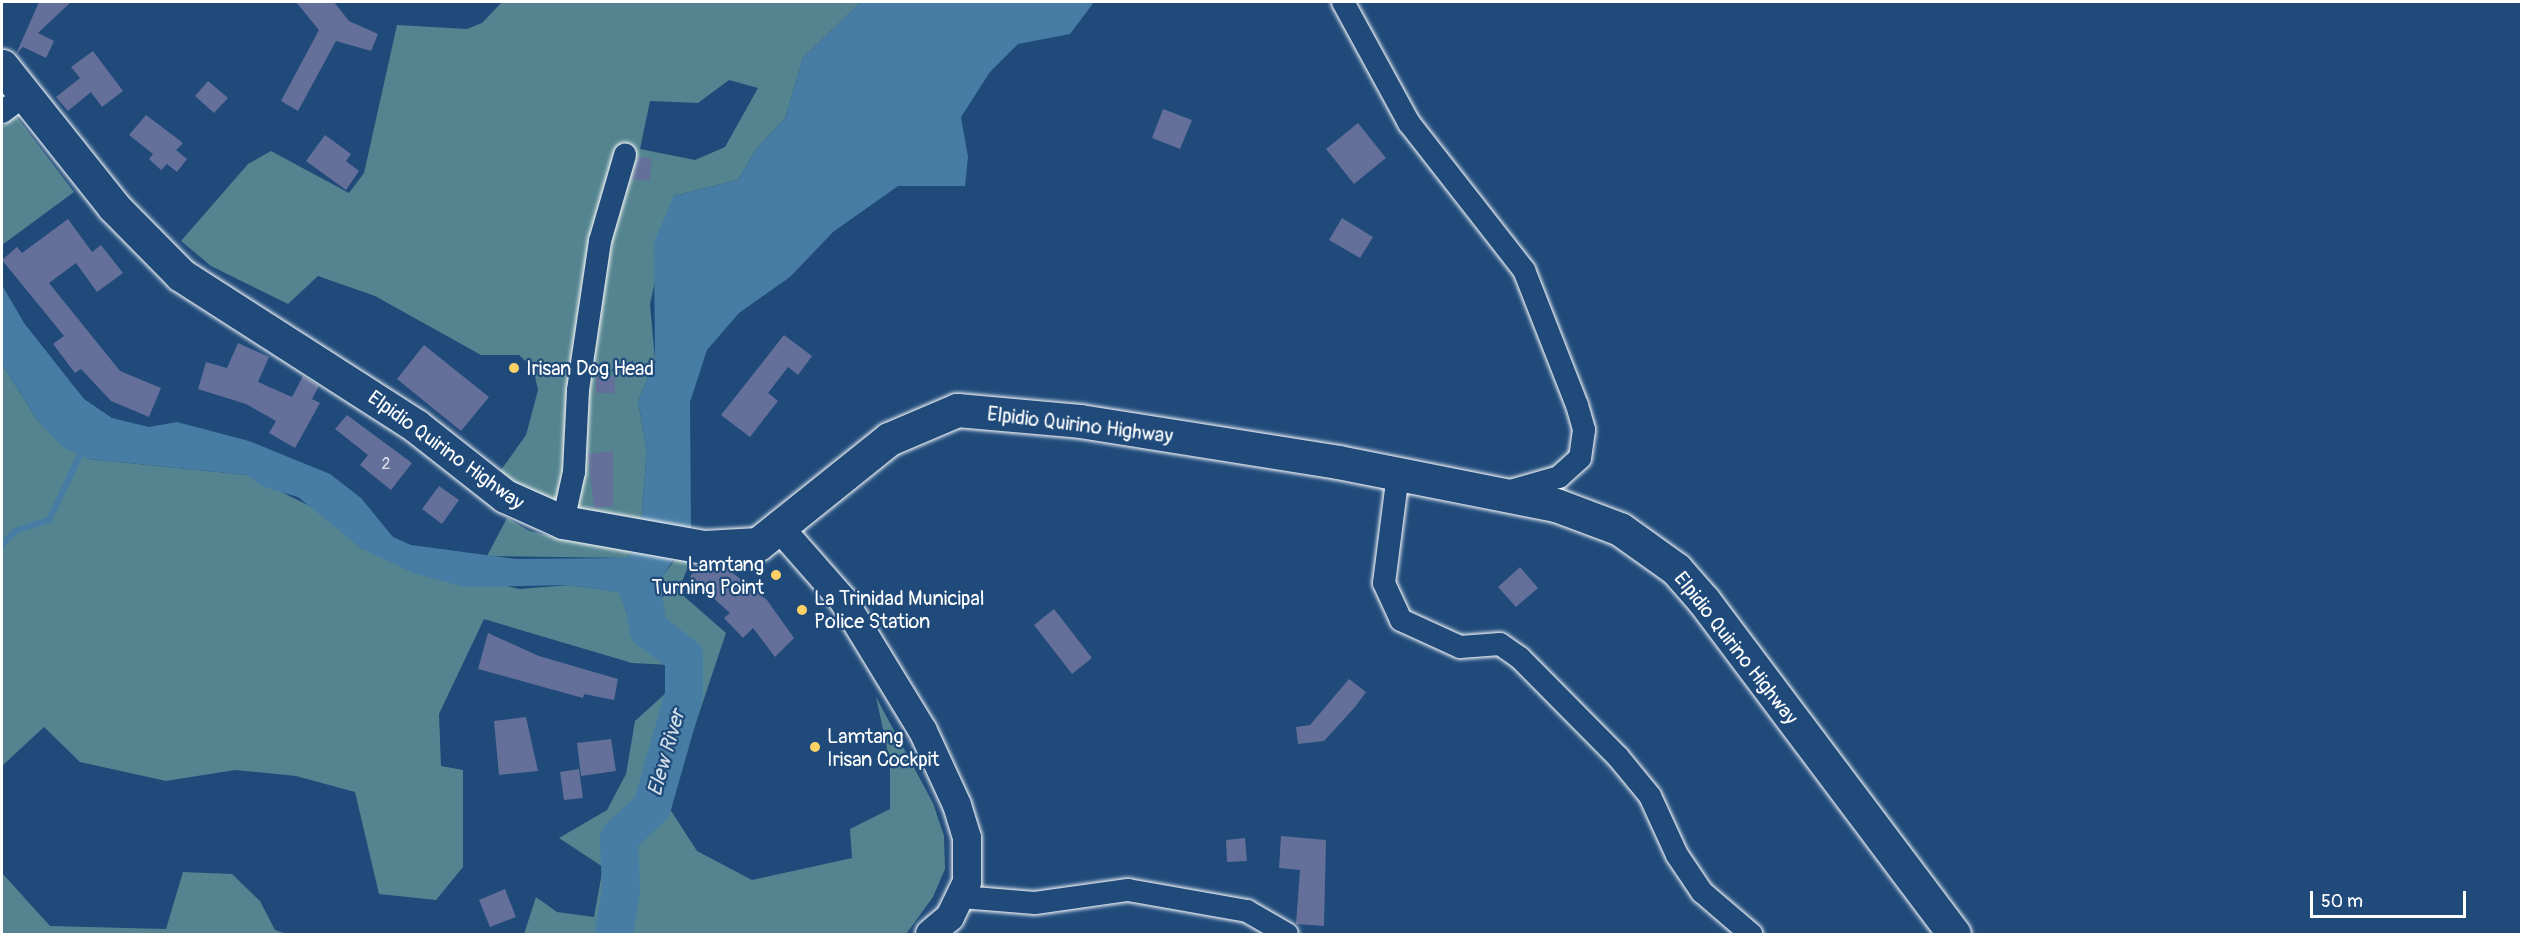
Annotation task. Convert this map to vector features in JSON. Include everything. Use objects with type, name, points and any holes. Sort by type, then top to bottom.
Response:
[{"type":"highway","name":"Elpidio Quirino Highway","points":[[2,66],[13,104],[181,275],[416,426],[505,496],[562,522],[688,544],[734,549],[758,544],[889,439],[957,410],[1080,421],[1398,474],[1593,517],[1620,528],[1676,569],[1954,934]]},
{"type":"main road","points":[[778,526],[843,600],[923,730],[967,838],[969,861],[961,897],[950,917],[930,934]]},
{"type":"street","points":[[1343,2],[1409,123],[1524,270],[1579,411],[1585,446],[1572,468],[1542,484],[1494,494]]},
{"type":"street","points":[[562,522],[574,472],[578,390],[600,241],[625,155]]},
{"type":"street","points":[[1398,474],[1384,583],[1401,620],[1460,647],[1500,644],[1520,658],[1618,757],[1650,796],[1677,855],[1702,892],[1751,934]]},
{"type":"street","points":[[961,897],[1035,903],[1128,890],[1247,911],[1287,934]]},
{"type":"green space","points":[[502,2],[861,2],[803,58],[785,119],[757,148],[738,180],[674,196],[650,304],[655,360],[638,402],[647,449],[641,524],[601,519],[562,499],[539,502],[496,477],[526,435],[538,390],[533,368],[519,355],[481,355],[375,296],[318,276],[288,304],[211,266],[181,241],[248,164],[271,151],[349,193],[364,173],[397,25],[467,29],[482,23]],"holes":[[[729,80],[758,88],[725,147],[695,160],[640,149],[650,101],[698,103]]]},
{"type":"green space","points":[[16,116],[74,192],[2,245],[2,127]]},
{"type":"green space","points":[[2,364],[38,421],[89,459],[247,475],[324,513],[361,548],[519,589],[570,585],[620,592],[629,621],[662,593],[663,576],[678,555],[693,555],[678,591],[726,633],[668,806],[697,851],[752,880],[852,858],[850,829],[890,809],[890,762],[876,697],[933,803],[944,836],[945,869],[933,897],[906,934],[524,934],[536,897],[557,912],[594,917],[603,867],[559,838],[607,810],[626,774],[635,721],[667,692],[675,672],[670,665],[632,663],[484,619],[439,714],[441,766],[463,770],[463,867],[436,900],[379,894],[355,792],[296,776],[235,770],[166,781],[80,762],[44,727],[2,766]]},
{"type":"green space","points":[[507,518],[529,531],[566,540],[637,548],[626,558],[487,556]]},
{"type":"green space","points":[[183,872],[232,874],[260,901],[275,930],[287,934],[2,934],[2,873],[50,926],[166,929]]},
{"type":"water","points":[[861,2],[1094,2],[1070,34],[1018,44],[990,72],[961,117],[968,157],[965,186],[898,186],[833,232],[790,277],[739,313],[707,350],[690,402],[691,532],[663,576],[662,614],[630,621],[619,592],[570,585],[465,587],[413,573],[361,548],[298,497],[264,487],[247,475],[89,459],[63,447],[38,421],[2,364],[2,285],[24,323],[84,399],[112,418],[149,427],[177,422],[249,441],[330,474],[361,498],[393,537],[411,545],[516,559],[626,558],[637,548],[641,524],[647,449],[638,402],[655,360],[654,242],[674,196],[738,180],[757,148],[785,119],[803,58]]},
{"type":"building","points":[[39,2],[71,2],[38,33],[54,41],[46,58],[23,47],[16,54]]},
{"type":"building","points":[[296,2],[334,2],[349,21],[378,34],[371,51],[336,41],[298,111],[281,101],[319,30]]},
{"type":"building","points":[[93,51],[123,91],[102,107],[91,92],[68,111],[56,97],[80,78],[71,67]]},
{"type":"building","points":[[208,81],[228,98],[214,113],[195,96]]},
{"type":"building","points":[[1163,109],[1192,120],[1180,149],[1152,138]]},
{"type":"building","points":[[146,115],[183,143],[176,150],[187,159],[177,172],[167,164],[161,170],[149,159],[153,154],[129,135]]},
{"type":"building","points":[[1358,123],[1386,158],[1354,184],[1326,149]]},
{"type":"building","points":[[325,135],[351,154],[346,161],[359,171],[346,190],[306,161]]},
{"type":"building","points":[[638,157],[652,159],[649,181],[632,179]]},
{"type":"building","points":[[1342,218],[1373,237],[1360,258],[1329,240]]},
{"type":"building","points":[[68,219],[92,252],[101,245],[123,273],[97,292],[76,263],[49,283],[120,371],[161,388],[149,417],[111,401],[81,369],[75,373],[53,344],[64,336],[2,260],[17,247],[22,253]]},
{"type":"building","points":[[784,335],[812,356],[798,375],[788,367],[768,393],[778,401],[750,437],[721,415]]},
{"type":"building","points":[[238,343],[269,357],[258,382],[292,397],[303,376],[319,386],[312,399],[320,403],[295,448],[269,433],[276,421],[246,404],[198,389],[206,362],[227,368]]},
{"type":"building","points":[[424,345],[489,397],[461,431],[397,379]]},
{"type":"building","points":[[615,376],[615,393],[596,393],[596,377]]},
{"type":"building","points":[[347,415],[412,463],[391,490],[360,465],[368,455],[335,429]]},
{"type":"building","points":[[613,451],[613,506],[594,508],[588,454]]},
{"type":"building","points":[[439,486],[459,500],[442,524],[422,509]]},
{"type":"building","points":[[697,565],[719,570],[724,566],[767,600],[794,638],[775,657],[753,628],[743,638],[724,618],[730,613],[690,577]]},
{"type":"building","points":[[1520,567],[1538,588],[1516,607],[1498,587]]},
{"type":"building","points":[[1054,609],[1092,658],[1072,674],[1034,625]]},
{"type":"building","points":[[488,633],[539,656],[618,679],[614,700],[584,694],[583,698],[478,669]]},
{"type":"building","points":[[1349,679],[1366,692],[1355,707],[1324,741],[1298,744],[1296,727],[1310,725]]},
{"type":"building","points":[[526,717],[538,771],[499,775],[494,721]]},
{"type":"building","points":[[611,739],[616,771],[581,776],[577,743]]},
{"type":"building","points":[[579,769],[583,798],[564,800],[560,772]]},
{"type":"building","points":[[1281,836],[1326,840],[1324,926],[1296,924],[1300,870],[1279,868]]},
{"type":"building","points":[[1245,838],[1247,861],[1227,862],[1226,840]]},
{"type":"building","points":[[505,889],[516,917],[490,927],[479,900]]},
{"type":"waterway","points":[[2,545],[15,531],[49,520],[83,449]]},
{"type":"waterway","name":"Elew River","points":[[614,934],[621,891],[619,838],[652,807],[684,695],[684,656],[649,630],[639,576]]},
{"type":"place","name":"Irisan Dog Head","points":[[514,368]]},
{"type":"place","name":"Lamtang Turning Point","points":[[776,575]]},
{"type":"place","name":"La Trinidad Municipal Police Station","points":[[802,610]]},
{"type":"place","name":"Lamtang Irisan Cockpit","points":[[815,747]]}]
